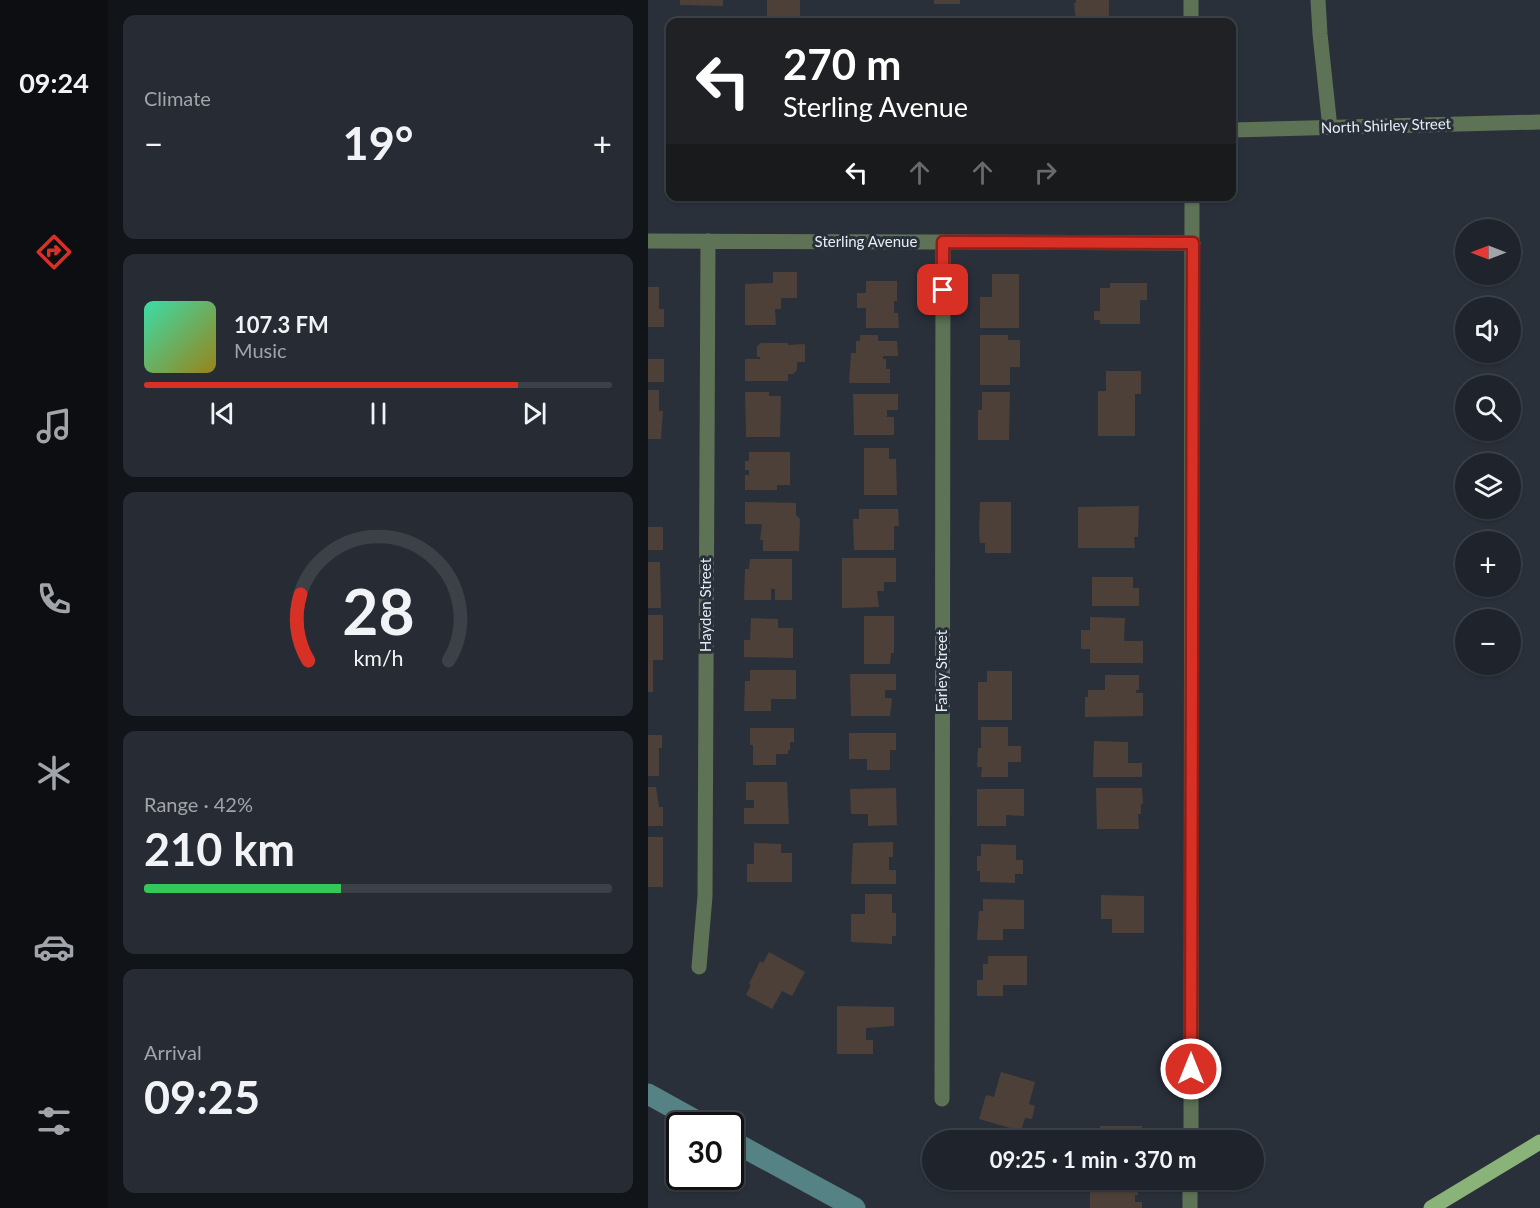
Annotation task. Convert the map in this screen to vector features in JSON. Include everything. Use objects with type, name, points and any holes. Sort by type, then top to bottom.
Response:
[{"type":"main road","points":[[1431,1208],[1540,1142]]},
{"type":"street","points":[[1191,0],[1191,18]]},
{"type":"street","points":[[1318,0],[1330,128]]},
{"type":"street","name":"North Shirley Street","points":[[1236,130],[1540,122]]},
{"type":"street","points":[[1191,1130],[1192,201]]},
{"type":"street","name":"Sterling Avenue","points":[[648,242],[1193,243]]},
{"type":"street","name":"Hayden Street","points":[[699,967],[705,896],[708,242]]},
{"type":"street","name":"Farley Street","points":[[942,1099],[943,242]]},
{"type":"street","points":[[1190,1190],[1190,1208]]},
{"type":"building","points":[[680,0],[723,0],[723,6],[680,5]]},
{"type":"building","points":[[767,0],[800,0],[800,18],[767,18]]},
{"type":"building","points":[[934,0],[960,0],[960,4],[934,4]]},
{"type":"building","points":[[1076,0],[1109,0],[1109,18],[1076,18],[1074,3]]},
{"type":"building","points":[[773,272],[797,272],[797,298],[781,298],[781,309],[775,309],[776,325],[745,325],[745,284],[773,283]]},
{"type":"building","points":[[992,274],[1019,274],[1019,328],[980,328],[980,297],[992,297]]},
{"type":"building","points":[[866,281],[897,281],[897,301],[894,301],[894,313],[898,313],[899,328],[866,328],[866,308],[857,308],[857,293],[866,293]]},
{"type":"building","points":[[1110,283],[1147,283],[1147,300],[1140,300],[1140,324],[1100,324],[1100,320],[1094,320],[1094,311],[1100,311],[1100,288],[1110,288]]},
{"type":"building","points":[[648,287],[659,287],[659,309],[664,309],[664,327],[648,327]]},
{"type":"building","points":[[860,335],[878,335],[878,341],[897,341],[898,356],[883,356],[883,359],[886,359],[886,369],[890,369],[890,383],[849,383],[851,353],[856,353],[856,341],[860,341]]},
{"type":"building","points":[[980,335],[1008,335],[1008,340],[1020,340],[1020,367],[1010,367],[1010,385],[980,385]]},
{"type":"building","points":[[761,343],[805,344],[805,362],[797,362],[797,370],[793,374],[788,374],[788,381],[745,381],[745,359],[760,359],[757,357],[757,346]]},
{"type":"building","points":[[648,359],[664,359],[664,382],[648,382]]},
{"type":"building","points":[[1106,371],[1141,371],[1141,394],[1135,394],[1135,436],[1098,436],[1098,391],[1106,391]]},
{"type":"building","points":[[648,390],[659,390],[659,411],[663,411],[661,439],[648,439]]},
{"type":"building","points":[[745,392],[769,392],[769,396],[781,396],[780,437],[746,437]]},
{"type":"building","points":[[982,392],[1010,392],[1009,440],[978,440],[978,410],[982,410]]},
{"type":"building","points":[[853,394],[898,394],[898,410],[887,410],[887,417],[894,417],[894,435],[854,435]]},
{"type":"building","points":[[864,448],[889,448],[889,459],[896,459],[897,495],[864,495]]},
{"type":"building","points":[[749,452],[790,452],[790,485],[777,485],[777,490],[745,490],[745,475],[749,475],[749,470],[745,470],[745,461],[749,461]]},
{"type":"building","points":[[745,502],[796,503],[796,515],[800,519],[799,551],[763,551],[763,540],[760,540],[762,524],[745,524]]},
{"type":"building","points":[[980,502],[1011,502],[1011,553],[985,553],[985,543],[980,543]]},
{"type":"building","points":[[1139,506],[1138,537],[1134,537],[1135,548],[1078,548],[1078,507]]},
{"type":"building","points":[[859,509],[898,509],[899,526],[894,526],[894,550],[854,550],[853,519],[859,519]]},
{"type":"building","points":[[648,527],[663,527],[663,550],[648,550]]},
{"type":"building","points":[[842,558],[896,558],[896,582],[884,582],[884,591],[877,591],[879,607],[842,608]]},
{"type":"building","points":[[750,559],[792,559],[792,600],[775,600],[775,589],[771,589],[771,600],[744,600],[745,569],[749,569]]},
{"type":"building","points":[[648,562],[660,562],[661,608],[648,608]]},
{"type":"building","points":[[1092,577],[1133,577],[1133,588],[1139,588],[1139,606],[1092,606]]},
{"type":"building","points":[[648,615],[663,615],[663,660],[653,660],[653,692],[648,692]]},
{"type":"building","points":[[864,616],[894,616],[894,653],[891,653],[890,664],[864,664]]},
{"type":"building","points":[[1090,617],[1125,618],[1124,641],[1143,641],[1143,663],[1090,663],[1090,649],[1081,649],[1081,630],[1090,630]]},
{"type":"building","points":[[751,618],[778,619],[778,628],[793,628],[793,658],[744,657],[744,640],[750,640]]},
{"type":"building","points":[[750,670],[796,670],[796,699],[771,699],[771,711],[744,711],[745,681],[750,681]]},
{"type":"building","points":[[987,671],[1012,671],[1012,720],[978,720],[978,682],[987,682]]},
{"type":"building","points":[[850,674],[896,674],[896,690],[885,690],[885,698],[892,698],[890,716],[851,716]]},
{"type":"building","points":[[1105,675],[1139,675],[1139,690],[1136,690],[1136,693],[1143,693],[1143,716],[1085,717],[1085,697],[1088,697],[1088,690],[1105,690]]},
{"type":"building","points":[[981,727],[1008,727],[1008,746],[1021,746],[1021,762],[1008,762],[1008,777],[981,777],[982,767],[977,767],[978,748],[981,748]]},
{"type":"building","points":[[750,728],[794,728],[794,742],[790,742],[788,754],[776,754],[776,765],[753,765]]},
{"type":"building","points":[[849,733],[896,733],[896,750],[890,750],[890,770],[867,770],[867,759],[849,759]]},
{"type":"building","points":[[648,735],[662,735],[662,748],[659,748],[659,776],[648,776]]},
{"type":"building","points":[[1094,741],[1128,742],[1128,763],[1142,763],[1142,777],[1093,777]]},
{"type":"building","points":[[746,782],[787,782],[789,824],[744,824],[744,808],[754,808],[754,800],[746,800]]},
{"type":"building","points":[[648,787],[656,787],[659,807],[663,807],[663,826],[648,826]]},
{"type":"building","points":[[896,788],[897,825],[868,826],[868,814],[851,814],[850,789]]},
{"type":"building","points":[[1096,788],[1142,788],[1143,804],[1141,804],[1141,814],[1138,814],[1139,829],[1097,829]]},
{"type":"building","points":[[977,789],[1024,789],[1024,816],[1006,815],[1006,826],[977,826]]},
{"type":"building","points":[[648,837],[663,837],[663,887],[648,887]]},
{"type":"building","points":[[893,842],[893,857],[889,857],[889,870],[896,870],[896,884],[851,884],[853,843]]},
{"type":"building","points":[[754,843],[781,844],[781,853],[792,853],[792,882],[747,882],[747,864],[754,864]]},
{"type":"building","points":[[981,844],[1016,845],[1016,860],[1023,860],[1023,874],[1015,874],[1015,883],[980,882],[977,856],[981,856]]},
{"type":"building","points":[[865,894],[892,894],[892,913],[896,913],[896,936],[892,936],[892,944],[851,942],[851,914],[865,914]]},
{"type":"building","points":[[1101,895],[1144,896],[1144,933],[1112,933],[1112,919],[1101,919]]},
{"type":"building","points":[[983,899],[1024,900],[1024,929],[1003,929],[1003,940],[977,940],[979,911],[983,911]]},
{"type":"building","points":[[769,952],[805,972],[792,996],[782,991],[772,1009],[746,995],[760,961],[763,963]]},
{"type":"building","points":[[988,956],[1027,956],[1027,985],[1003,985],[1003,996],[977,996],[977,980],[983,980],[983,964],[988,964]]},
{"type":"building","points":[[837,1006],[894,1007],[894,1026],[866,1028],[866,1040],[873,1040],[873,1054],[837,1054]]},
{"type":"building","points":[[1001,1072],[1035,1082],[1029,1104],[1035,1106],[1032,1119],[1025,1118],[1021,1130],[1018,1130],[979,1119],[986,1095],[994,1097]]},
{"type":"building","points":[[1100,1126],[1142,1126],[1142,1130],[1100,1130]]},
{"type":"building","points":[[1090,1190],[1138,1190],[1135,1202],[1142,1202],[1142,1208],[1090,1208]]},
{"type":"waterway","points":[[648,1094],[681,1112]]},
{"type":"waterway","points":[[744,1148],[855,1208]]},
{"type":"route","points":[[943,290],[943,242],[1193,243],[1191,1069]]}]
